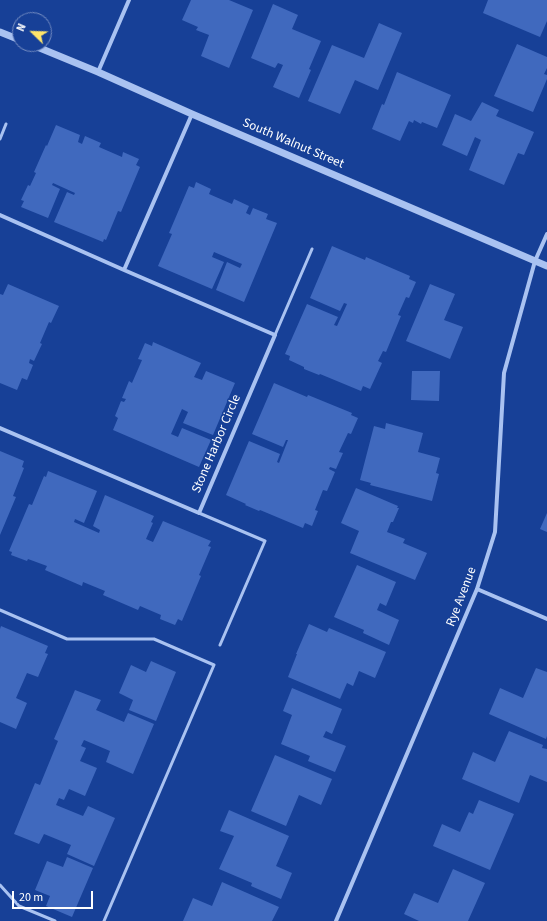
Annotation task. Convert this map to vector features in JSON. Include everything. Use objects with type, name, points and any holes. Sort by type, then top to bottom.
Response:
[{"type":"street","points":[[98,72],[129,0]]},
{"type":"street","points":[[0,32],[12,37]]},
{"type":"street","name":"South Walnut Street","points":[[49,52],[547,266]]},
{"type":"street","points":[[124,270],[192,114]]},
{"type":"street","points":[[0,215],[274,335]]},
{"type":"street","name":"Rye Avenue","points":[[336,921],[477,589],[495,532],[504,373],[535,261],[547,234]]},
{"type":"street","name":"Stone Harbor Circle","points":[[0,428],[199,513],[274,335]]},
{"type":"street","points":[[477,589],[547,619]]},
{"type":"lane","points":[[0,139],[6,124]]},
{"type":"lane","points":[[274,335],[312,249]]},
{"type":"lane","points":[[199,513],[265,542],[220,645]]},
{"type":"lane","points":[[0,610],[67,639],[154,639],[214,665],[104,921]]},
{"type":"lane","points":[[0,885],[19,906],[55,921]]},
{"type":"building","points":[[191,0],[229,0],[253,10],[229,68],[201,56],[209,35],[196,30],[198,27],[182,20]]},
{"type":"building","points":[[488,0],[547,0],[547,21],[540,37],[483,13]]},
{"type":"building","points":[[273,4],[298,15],[292,29],[321,41],[299,98],[273,87],[283,65],[278,63],[275,68],[251,58]]},
{"type":"building","points":[[379,23],[402,33],[378,90],[355,80],[340,114],[308,101],[332,45],[364,58]]},
{"type":"building","points":[[517,44],[547,57],[547,68],[544,74],[547,75],[547,79],[533,112],[494,96]]},
{"type":"building","points":[[397,72],[451,95],[437,128],[422,122],[421,124],[414,120],[413,123],[409,121],[400,141],[372,129],[382,104],[384,105]]},
{"type":"building","points":[[482,102],[499,110],[496,116],[534,132],[524,155],[518,153],[504,185],[469,170],[481,140],[475,137],[467,156],[442,145],[455,114],[471,121]]},
{"type":"building","points":[[56,125],[80,135],[78,142],[82,144],[85,136],[101,143],[99,147],[122,157],[123,152],[139,159],[136,165],[140,167],[121,212],[118,211],[106,240],[104,239],[103,242],[54,222],[67,192],[74,195],[75,193],[53,183],[52,185],[60,189],[48,218],[21,207],[24,201],[21,200],[28,185],[30,186],[36,173],[34,172]]},
{"type":"building","points":[[196,182],[211,189],[209,194],[232,204],[234,199],[249,206],[246,213],[250,215],[253,208],[268,214],[266,219],[277,223],[244,302],[216,290],[227,262],[240,268],[242,264],[214,252],[212,257],[224,262],[212,289],[158,266],[172,234],[169,233],[189,186],[194,188]]},
{"type":"building","points":[[332,246],[365,260],[366,257],[410,276],[409,279],[416,282],[409,298],[406,297],[398,315],[401,316],[386,352],[383,351],[378,361],[382,363],[370,389],[363,386],[361,391],[304,369],[304,367],[289,360],[290,356],[285,354],[307,304],[338,317],[334,325],[337,326],[347,304],[344,303],[340,311],[310,298]]},
{"type":"building","points":[[8,284],[59,306],[51,323],[49,322],[40,343],[42,344],[34,361],[30,359],[29,363],[33,365],[27,380],[22,378],[17,390],[0,383],[0,294],[3,295]]},
{"type":"building","points":[[430,284],[455,294],[444,320],[463,327],[450,359],[406,341]]},
{"type":"building","points":[[153,342],[201,363],[194,377],[202,380],[206,371],[235,383],[213,435],[183,423],[188,412],[182,409],[171,434],[178,437],[182,428],[211,440],[199,467],[113,430],[118,418],[115,416],[121,401],[124,402],[126,399],[122,398],[129,381],[132,383],[142,360],[138,359],[145,343],[152,346]]},
{"type":"building","points":[[412,371],[440,371],[439,401],[411,400]]},
{"type":"building","points":[[274,383],[307,397],[308,395],[352,413],[351,415],[358,418],[351,434],[348,433],[339,452],[343,453],[336,469],[330,467],[329,469],[335,472],[327,491],[323,490],[315,510],[318,511],[312,526],[305,523],[303,528],[245,505],[246,504],[226,495],[249,441],[280,454],[277,462],[279,463],[288,440],[286,440],[283,447],[252,434]]},
{"type":"building","points":[[386,423],[423,433],[418,452],[440,458],[436,473],[439,474],[432,501],[370,485],[371,483],[360,480],[374,426],[385,429]]},
{"type":"building","points":[[0,451],[24,461],[22,467],[24,468],[13,496],[16,497],[0,535]]},
{"type":"building","points":[[48,471],[97,491],[84,523],[75,519],[74,522],[99,533],[100,530],[93,526],[105,495],[154,516],[151,522],[153,523],[146,539],[153,542],[163,521],[211,541],[208,546],[211,547],[199,575],[201,576],[182,621],[178,619],[175,625],[160,619],[161,615],[140,606],[138,610],[103,595],[105,591],[83,582],[82,586],[45,570],[47,566],[11,555],[12,552],[9,551],[29,504],[32,505],[44,476],[46,477]]},
{"type":"building","points":[[356,488],[398,506],[397,508],[399,508],[387,532],[405,539],[403,543],[427,553],[415,580],[350,553],[359,531],[341,523]]},
{"type":"building","points":[[547,513],[547,532],[540,529]]},
{"type":"building","points":[[357,565],[396,582],[386,606],[380,603],[377,610],[399,620],[389,645],[363,633],[364,630],[334,617]]},
{"type":"building","points":[[309,624],[327,632],[329,628],[386,652],[375,678],[359,671],[353,686],[347,683],[340,699],[288,677]]},
{"type":"building","points":[[1,626],[48,646],[45,653],[48,654],[38,677],[27,673],[16,698],[27,703],[16,729],[0,722]]},
{"type":"building","points":[[151,661],[176,672],[156,721],[129,710],[133,700],[119,693],[131,665],[146,672]]},
{"type":"building","points":[[536,668],[547,672],[546,739],[489,714],[500,688],[523,698]]},
{"type":"building","points":[[292,688],[342,709],[332,734],[326,731],[323,737],[346,746],[335,772],[308,761],[310,756],[281,744],[292,715],[283,711]]},
{"type":"building","points":[[75,690],[101,700],[96,710],[124,722],[128,713],[154,724],[133,774],[106,762],[110,751],[84,740],[81,746],[86,748],[80,761],[97,768],[85,796],[69,789],[64,800],[59,798],[56,805],[83,816],[88,806],[115,818],[94,866],[67,854],[71,845],[44,834],[39,844],[14,834],[35,783],[40,785],[58,741],[54,739]]},
{"type":"building","points":[[509,731],[543,745],[542,748],[547,749],[547,782],[530,775],[519,803],[462,779],[473,752],[495,762]]},
{"type":"building","points":[[275,755],[332,779],[321,805],[299,795],[286,826],[251,811]]},
{"type":"building","points":[[479,800],[514,814],[490,870],[433,846],[442,824],[460,832],[469,812],[473,814]]},
{"type":"building","points":[[229,810],[289,836],[276,866],[292,873],[281,899],[251,886],[252,883],[219,869],[234,836],[220,831]]},
{"type":"building","points":[[67,857],[93,868],[72,917],[46,906],[50,896],[35,890],[47,861],[63,867]]},
{"type":"building","points":[[453,869],[485,883],[468,921],[419,921],[404,914],[414,893],[438,903]]},
{"type":"building","points":[[222,882],[279,907],[272,921],[183,921],[193,898],[212,906]]}]
